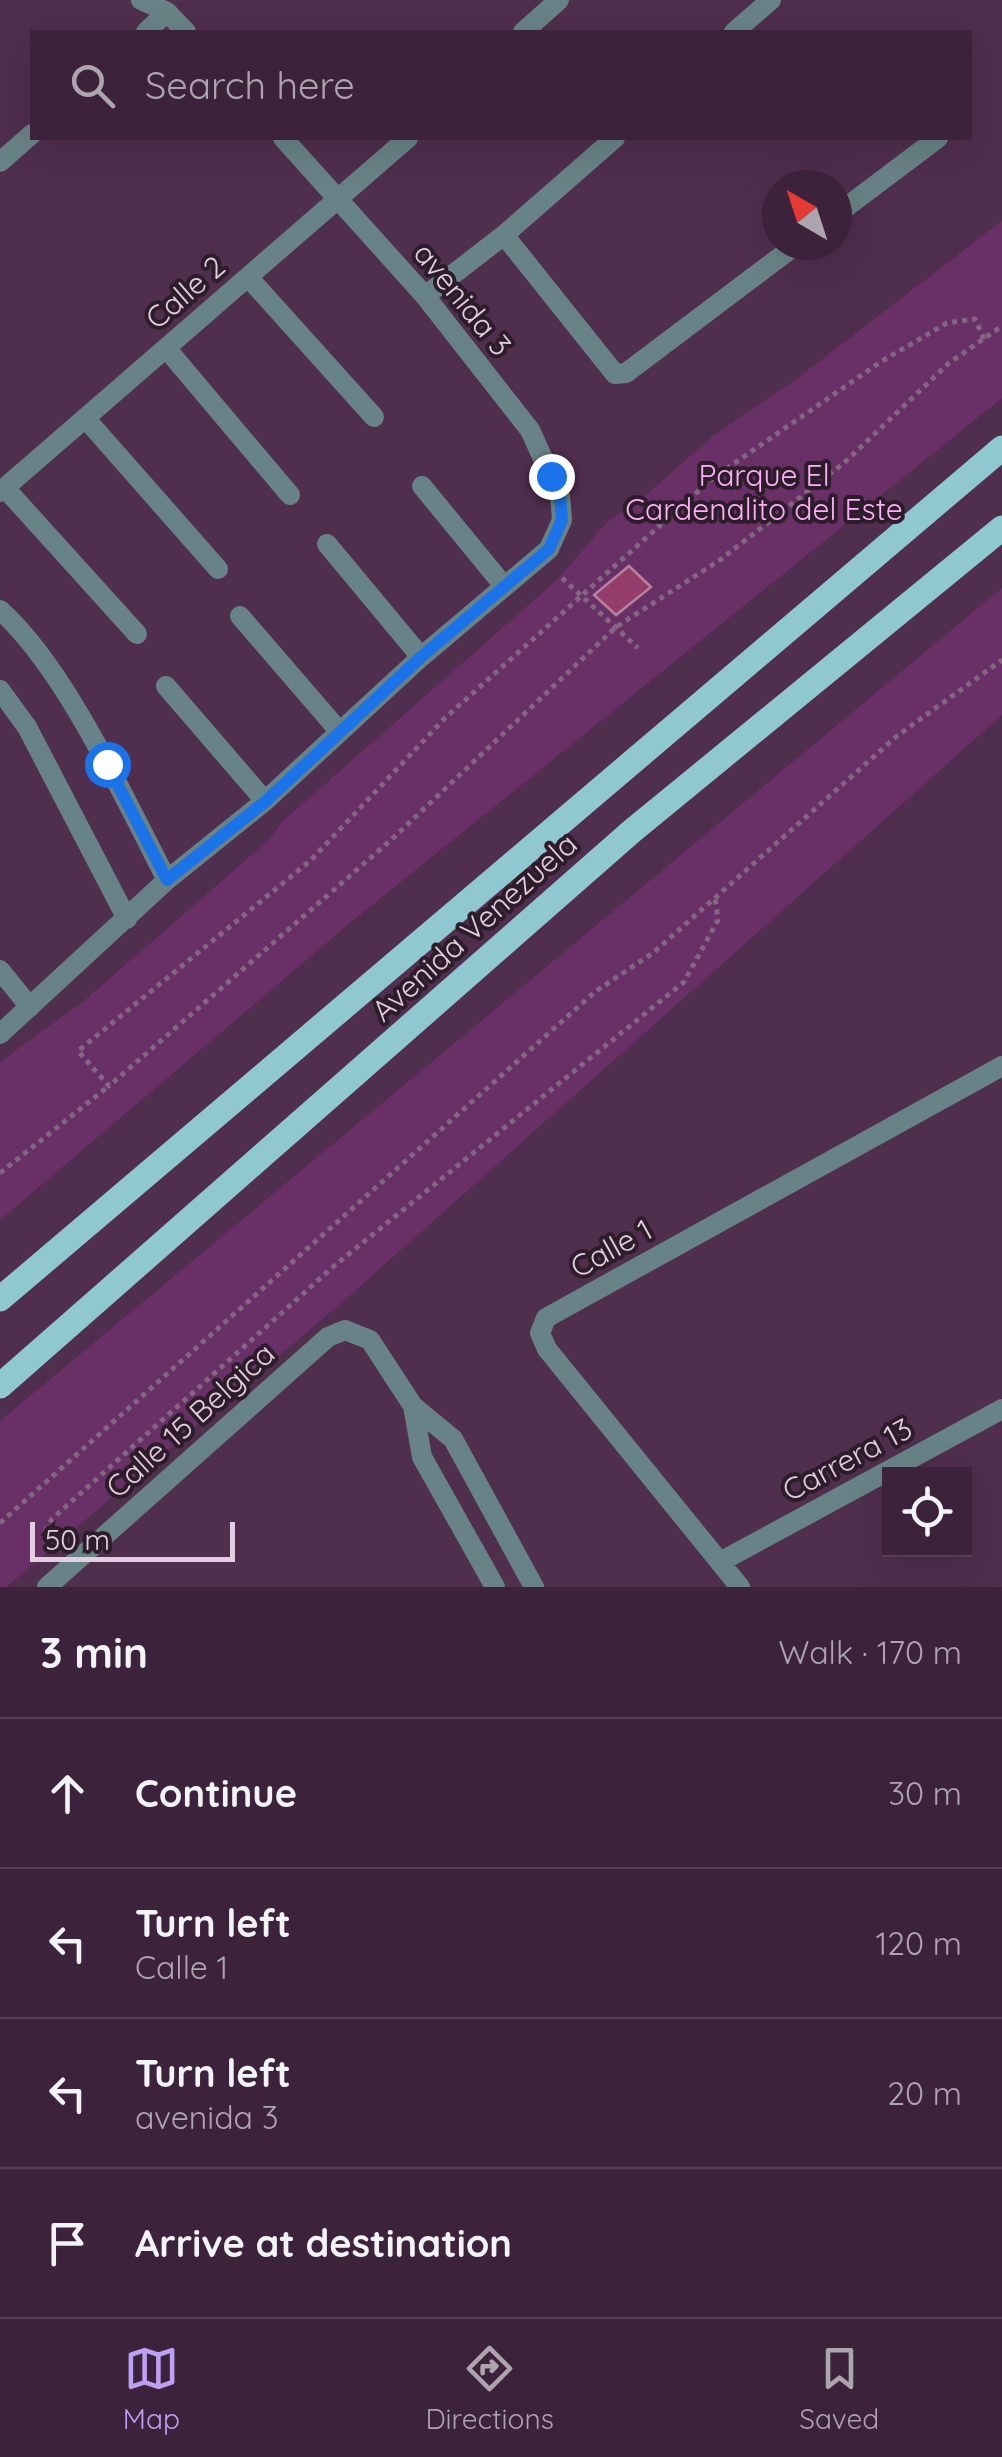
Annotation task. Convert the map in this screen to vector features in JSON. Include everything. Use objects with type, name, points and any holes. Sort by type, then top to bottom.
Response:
[{"type":"main road","name":"Avenida Venezuela","points":[[0,1300],[1002,448]]},
{"type":"main road","name":"Avenida Venezuela","points":[[0,1386],[632,831],[1002,528]]},
{"type":"street","points":[[141,0],[167,12],[184,30]]},
{"type":"street","points":[[525,30],[559,0]]},
{"type":"street","points":[[736,30],[771,0]]},
{"type":"street","points":[[148,30],[167,12]]},
{"type":"street","points":[[0,162],[30,136]]},
{"type":"street","name":"avenida 3","points":[[284,140],[424,296],[530,430],[560,496],[562,520],[549,549],[504,586]]},
{"type":"street","name":"Calle 2","points":[[2,490],[406,140]]},
{"type":"street","points":[[424,296],[504,236],[613,140]]},
{"type":"street","points":[[852,203],[935,140]]},
{"type":"street","points":[[504,236],[615,374],[626,374],[776,260]]},
{"type":"street","points":[[248,277],[374,416]]},
{"type":"street","points":[[166,348],[290,495]]},
{"type":"street","points":[[86,419],[218,569]]},
{"type":"street","points":[[0,1034],[167,880],[266,801],[504,586],[422,486]]},
{"type":"street","points":[[2,490],[137,634]]},
{"type":"street","points":[[327,544],[421,657]]},
{"type":"street","points":[[0,610],[46,665],[107,764],[167,880]]},
{"type":"street","points":[[240,616],[340,732]]},
{"type":"street","points":[[166,686],[266,801]]},
{"type":"street","points":[[0,690],[27,728],[126,920]]},
{"type":"street","points":[[0,970],[30,1007]]},
{"type":"street","name":"Calle 1","points":[[740,1587],[547,1349],[540,1333],[546,1318],[1002,1066]]},
{"type":"street","name":"Calle 15 Belgica","points":[[47,1587],[72,1578],[328,1337],[345,1330],[370,1340],[413,1406]]},
{"type":"street","points":[[413,1406],[422,1457],[495,1587]]},
{"type":"street","points":[[413,1406],[453,1439],[534,1587]]},
{"type":"street","name":"Carrera 13","points":[[720,1562],[1002,1409]]},
{"type":"path","points":[[108,1086],[78,1051],[310,861],[445,718],[713,478],[882,360],[947,323],[975,319],[984,339]]},
{"type":"path","points":[[0,1174],[108,1086],[378,852],[616,627],[720,560],[844,463],[899,406],[1002,326]]},
{"type":"path","points":[[562,578],[638,648]]},
{"type":"path","points":[[0,1523],[596,992],[654,954],[897,736],[1002,660]]},
{"type":"path","points":[[72,1578],[46,1530],[52,1519],[334,1266],[684,982],[718,920],[715,898]]},
{"type":"green space","name":"Parque El Cardenalito del Este","points":[[1002,221],[1002,398],[351,922],[0,1220],[0,1062],[85,1000],[269,840],[282,822],[557,580],[607,522],[645,496],[713,436],[799,377]]},
{"type":"green space","points":[[1002,588],[1002,715],[339,1305],[6,1587],[0,1587],[0,1421]]},
{"type":"building","points":[[629,566],[651,587],[616,615],[594,595]]},
{"type":"route","points":[[107,764],[167,880],[266,801],[421,657],[549,549],[562,520],[560,496],[551,476]]}]
